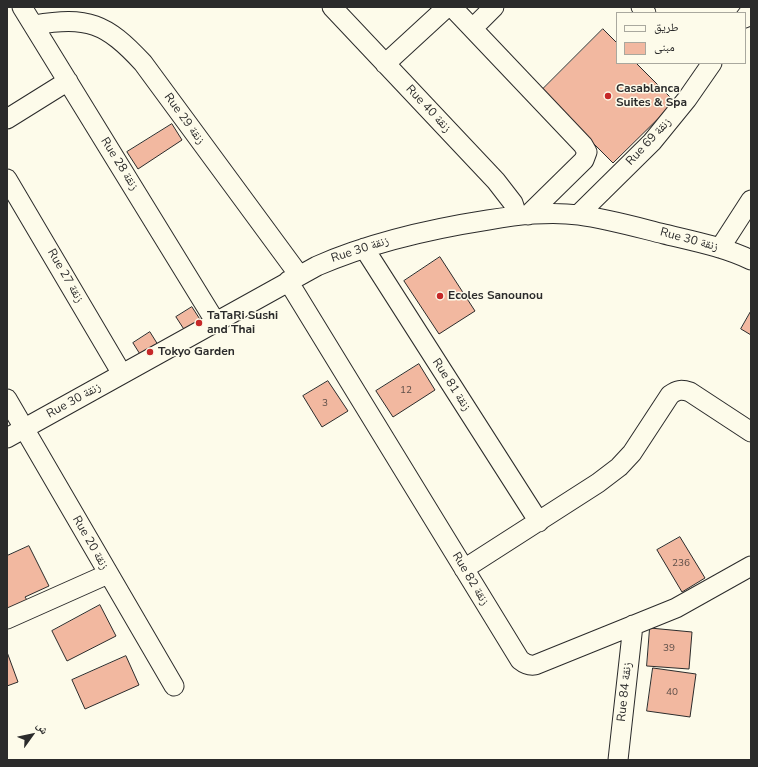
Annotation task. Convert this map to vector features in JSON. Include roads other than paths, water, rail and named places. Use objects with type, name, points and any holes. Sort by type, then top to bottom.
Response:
[{"type":"street","name":"Rue 28 زنقة","points":[[22,7],[215,321]]},
{"type":"street","name":"Rue 40 زنقة","points":[[332,7],[496,181],[523,215]]},
{"type":"street","points":[[385,64],[447,7]]},
{"type":"street","points":[[452,7],[587,152],[584,160],[523,215]]},
{"type":"street","points":[[473,28],[494,7]]},
{"type":"street","name":"Rue 29 زنقة","points":[[34,25],[60,21],[81,22],[101,28],[124,42],[143,63],[293,278]]},
{"type":"street","name":"Rue 69 زنقة","points":[[578,215],[652,142],[703,67]]},
{"type":"street","points":[[7,119],[68,81]]},
{"type":"street","name":"Rue 27 زنقة","points":[[7,179],[122,374]]},
{"type":"street","points":[[720,248],[751,200]]},
{"type":"street","name":"Rue 30 زنقة","points":[[7,438],[293,278],[343,255],[364,248],[456,225],[523,215],[578,215],[720,248],[751,260]]},
{"type":"street","name":"Rue 81 زنقة","points":[[364,248],[539,522]]},
{"type":"street","name":"Rue 82 زنقة","points":[[293,278],[464,569],[520,660],[530,666],[676,608],[751,566]]},
{"type":"street","points":[[464,569],[539,522],[598,483],[619,467],[632,452],[670,395],[680,390],[690,392],[751,432]]},
{"type":"street","name":"Rue 20 زنقة","points":[[7,399],[174,686]]},
{"type":"street","points":[[7,619],[108,574]]},
{"type":"street","name":"Rue 84 زنقة","points":[[618,760],[633,625]]},
{"type":"place","name":"Casablanca Suites & Spa","points":[[608,96]]},
{"type":"place","name":"Ecoles Sanounou","points":[[440,296]]},
{"type":"place","name":"TaTaRi Sushi and Thai","points":[[199,323]]},
{"type":"place","name":"Tokyo Garden","points":[[150,352]]}]
